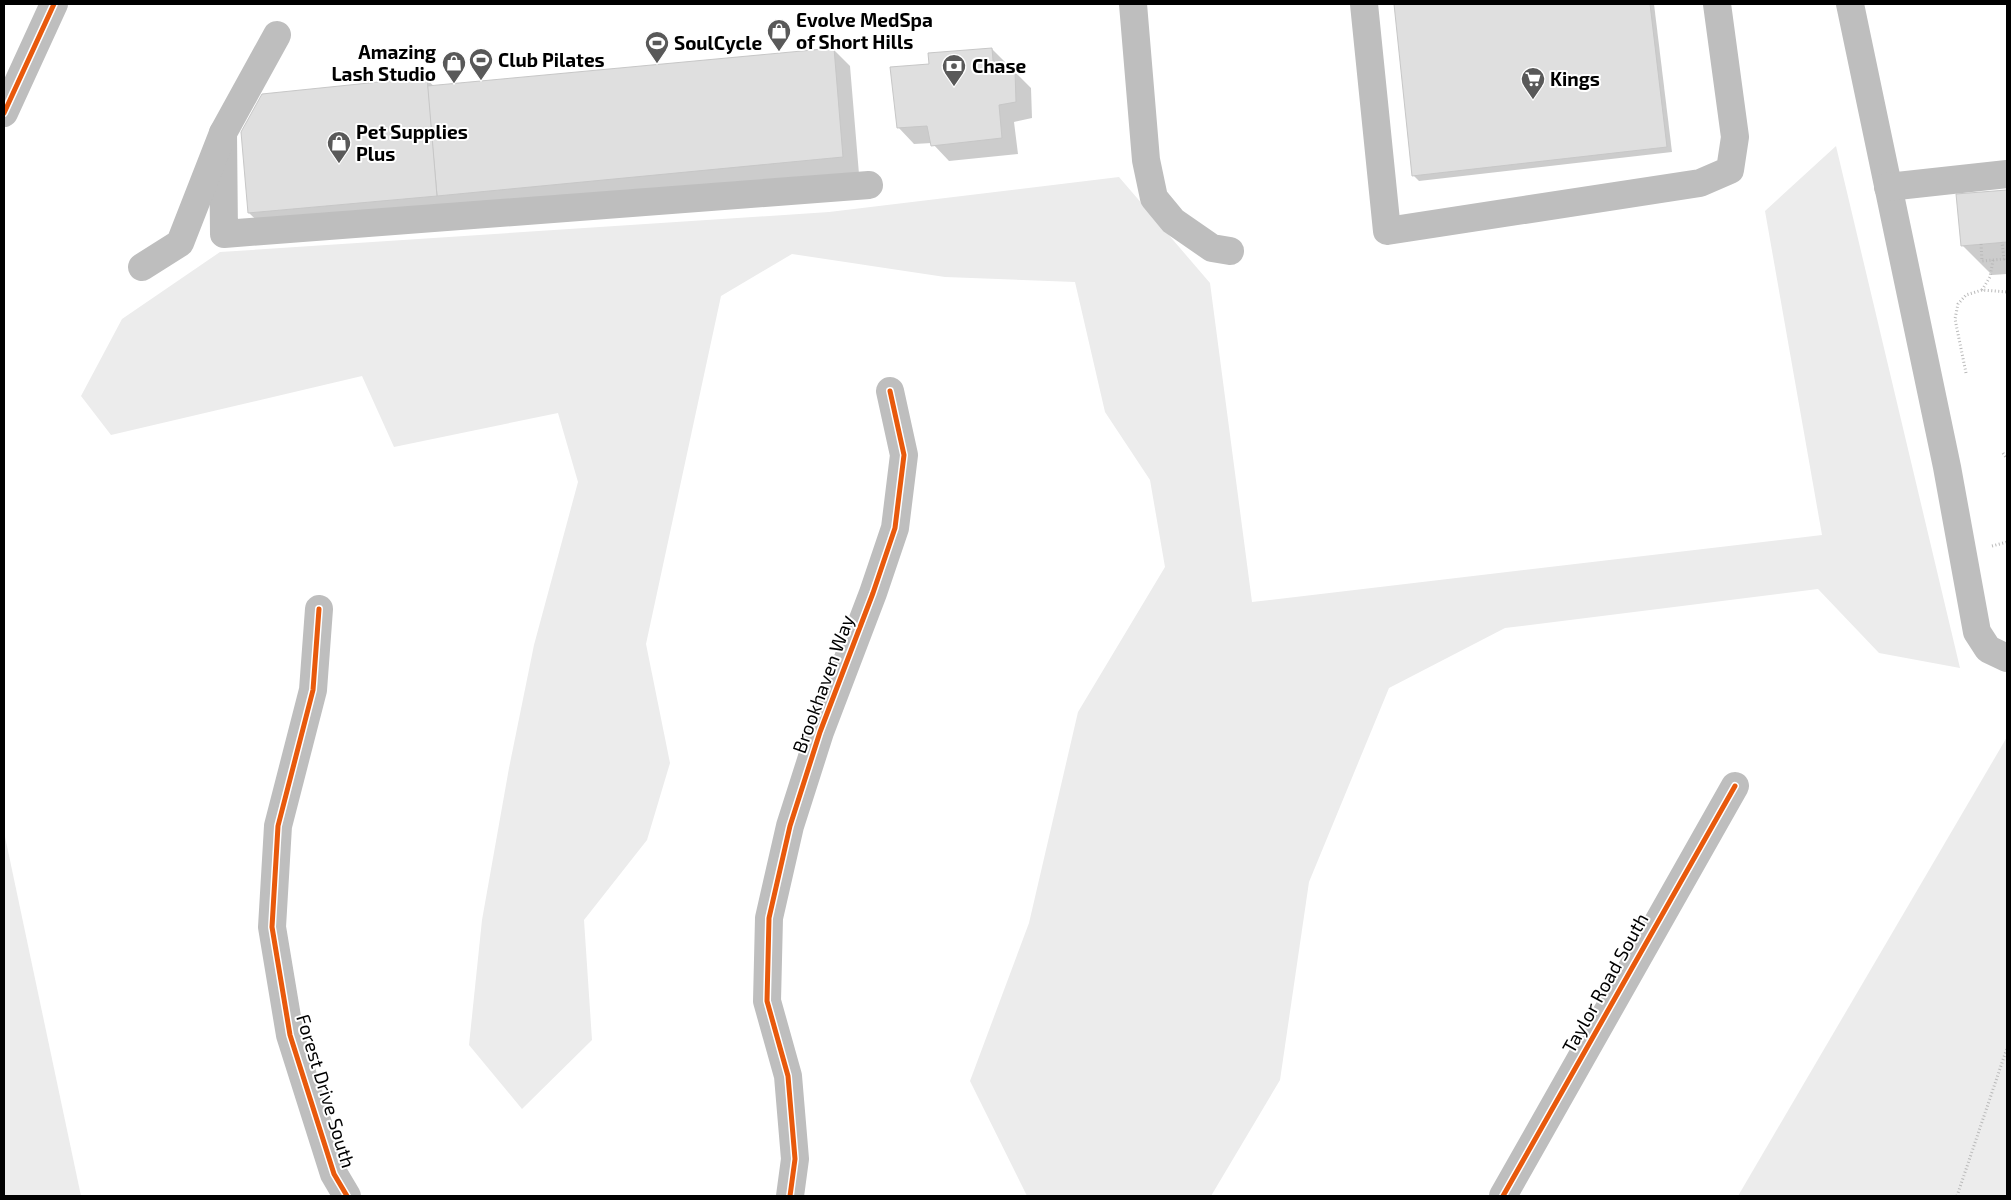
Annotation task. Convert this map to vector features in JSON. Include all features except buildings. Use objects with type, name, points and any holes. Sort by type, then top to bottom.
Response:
[{"type":"street","points":[[4,113],[54,4]]},
{"type":"street","points":[[1133,4],[1146,160],[1154,198],[1173,221],[1212,248],[1230,251]]},
{"type":"street","points":[[1364,4],[1387,230],[1700,183],[1730,170],[1734,137],[1718,4]]},
{"type":"street","points":[[1850,4],[1947,467],[1977,632],[1988,649],[2007,658]]},
{"type":"street","points":[[142,267],[180,243],[223,132],[277,35]]},
{"type":"street","points":[[223,132],[224,234],[869,185]]},
{"type":"street","points":[[1888,187],[2007,174]]},
{"type":"street","name":"Brookhaven Way","points":[[790,1196],[795,1159],[788,1076],[767,1001],[769,918],[790,826],[811,760],[895,528],[904,455],[890,391]]},
{"type":"street","name":"Forest Drive South","points":[[318,609],[314,690],[278,826],[272,927],[290,1035],[334,1174],[347,1196]]},
{"type":"street","name":"Taylor Road South","points":[[1502,1196],[1734,786]]},
{"type":"path","points":[[1981,244],[1982,261],[2004,259],[2002,242]]},
{"type":"path","points":[[1982,290],[1990,277],[1993,260]]},
{"type":"path","points":[[1966,373],[1955,319],[1958,304],[1966,295],[1982,290],[2007,292]]},
{"type":"path","points":[[2003,453],[2007,459]]},
{"type":"path","points":[[1957,1196],[2007,1048]]},
{"type":"shaded area","points":[[1836,146],[1960,668],[1879,653],[1818,589],[1505,628],[1389,688],[1309,882],[1280,1080],[1211,1196],[1027,1196],[970,1081],[1029,923],[1078,712],[1165,567],[1150,480],[1105,412],[1075,282],[945,277],[792,254],[721,296],[646,644],[670,763],[647,840],[584,920],[592,1040],[522,1109],[469,1045],[482,920],[509,768],[534,645],[578,482],[558,413],[394,447],[362,376],[111,435],[81,396],[122,319],[220,252],[829,212],[1119,177],[1210,283],[1252,602],[1822,535],[1765,211]]},
{"type":"shaded area","points":[[2007,737],[2007,1196],[1738,1196]]},
{"type":"shaded area","points":[[4,832],[81,1196],[4,1196]]},
{"type":"cycle path","points":[[4,113],[54,4]]},
{"type":"cycle path","points":[[790,1196],[795,1159],[788,1076],[767,1001],[769,918],[790,826],[820,732],[873,593],[895,528],[904,455],[890,391]]},
{"type":"cycle path","points":[[319,609],[313,690],[278,826],[272,927],[290,1035],[334,1174],[347,1196]]},
{"type":"cycle path","points":[[1503,1196],[1735,786]]},
{"type":"place","name":"Evolve MedSpa of Short Hills","points":[[779,52]]},
{"type":"place","name":"SoulCycle","points":[[657,64]]},
{"type":"place","name":"Club Pilates","points":[[481,81]]},
{"type":"place","name":"Amazing Lash Studio","points":[[454,84]]},
{"type":"place","name":"Chase","points":[[954,87]]},
{"type":"place","name":"Kings","points":[[1533,100]]},
{"type":"place","name":"Pet Supplies Plus","points":[[339,164]]}]
